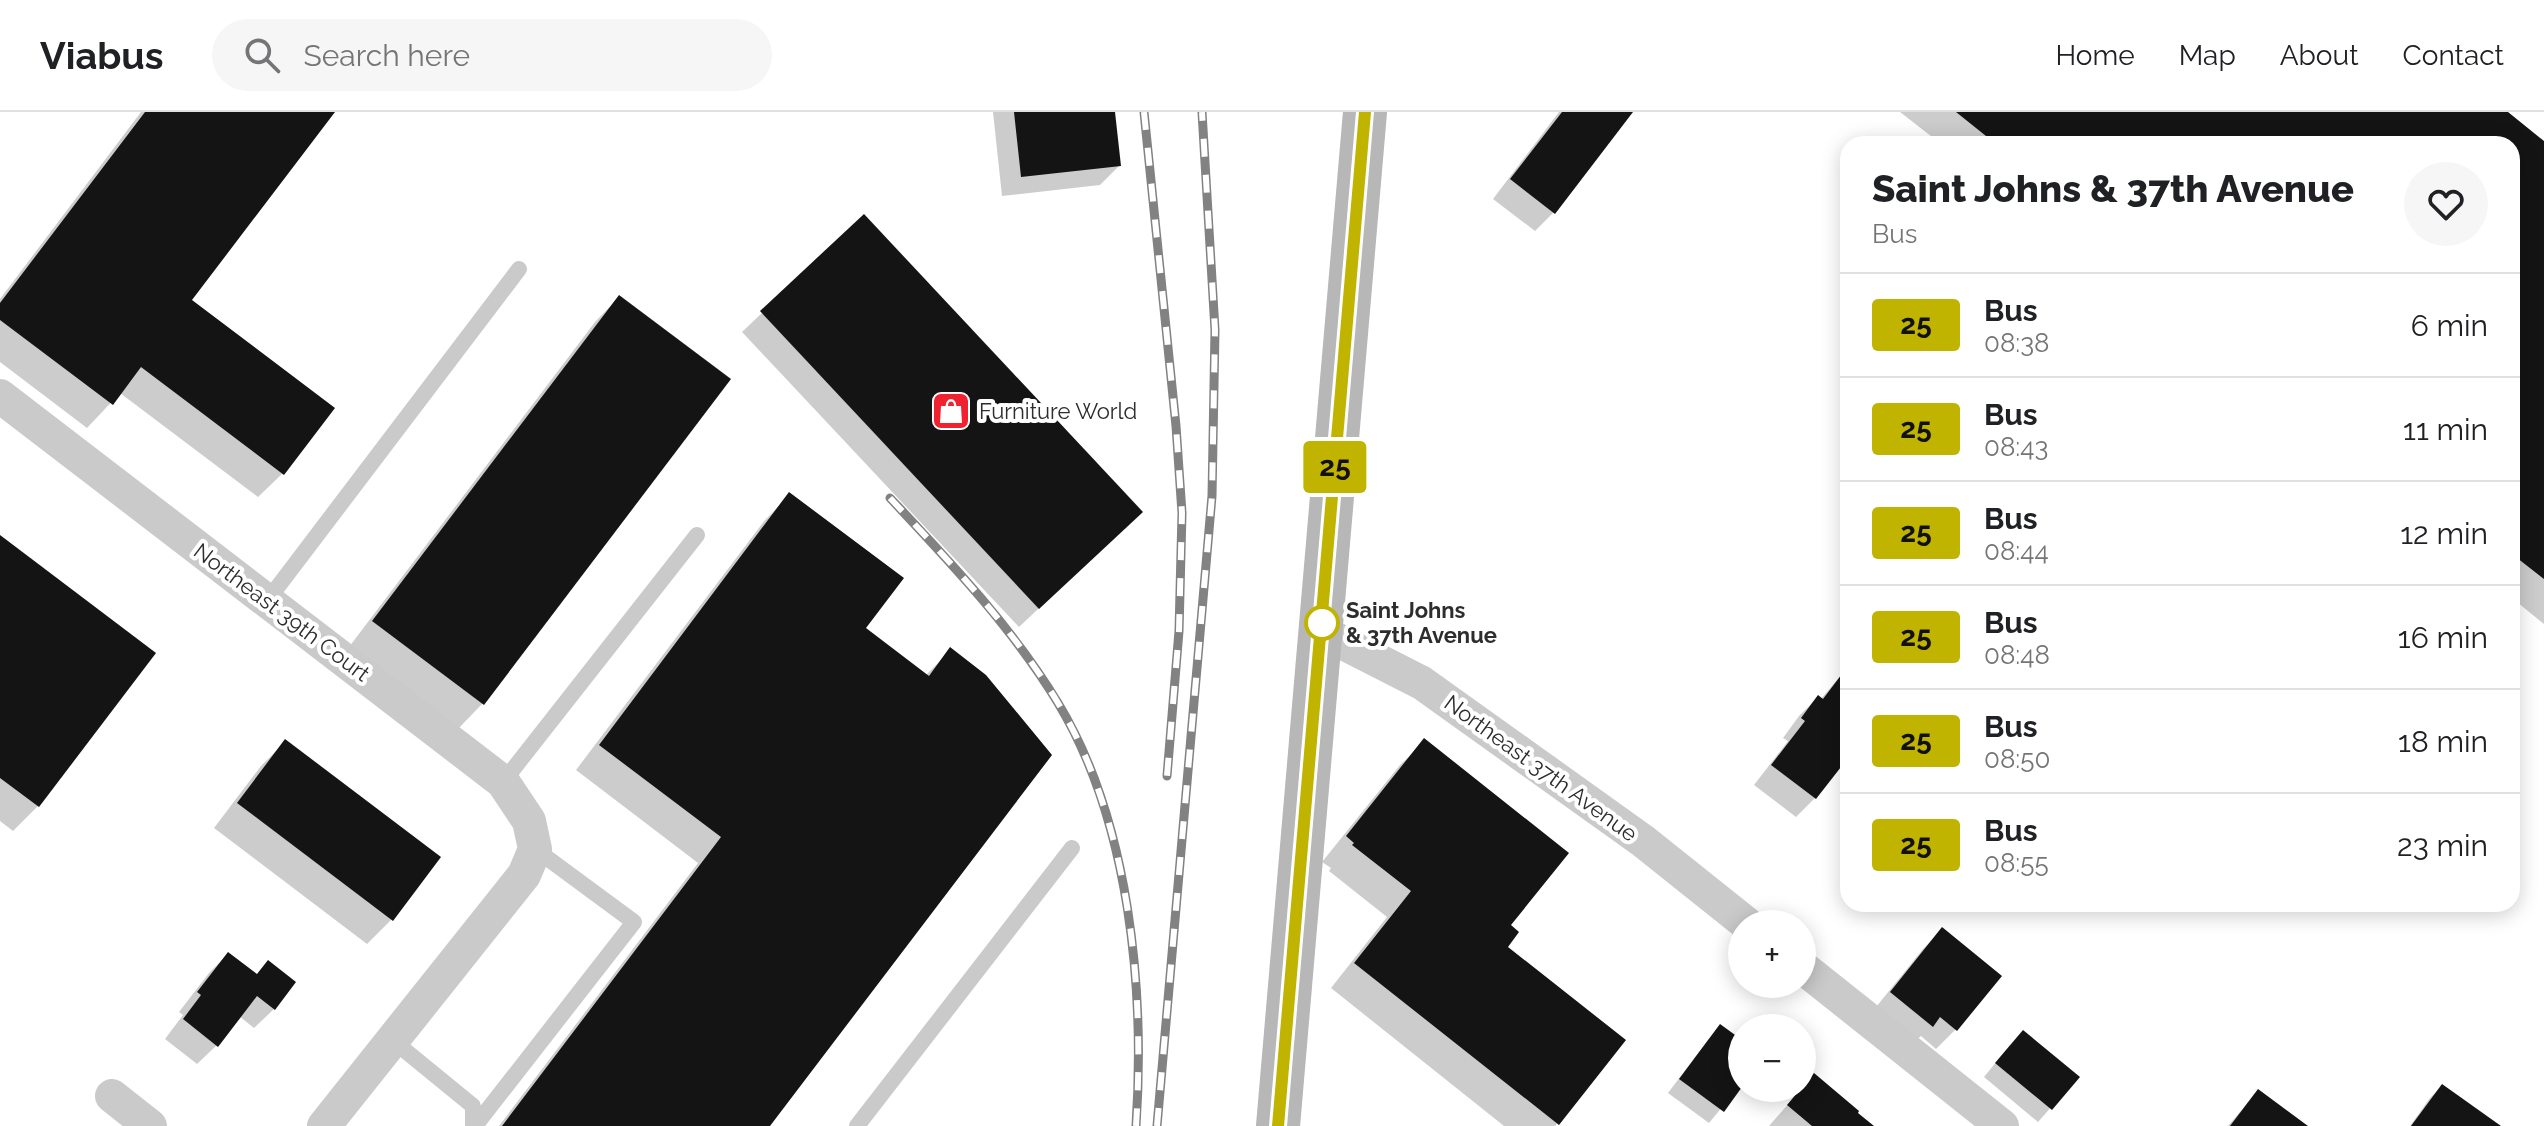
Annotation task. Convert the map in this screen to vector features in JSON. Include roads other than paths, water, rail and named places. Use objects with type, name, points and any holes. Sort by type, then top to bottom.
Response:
[{"type":"main road","points":[[1278,1126],[1365,112]]},
{"type":"street","name":"Northeast 39th Court","points":[[0,396],[503,782],[529,821],[535,849]]},
{"type":"street","name":"Northeast 37th Avenue","points":[[1322,632],[1422,683],[1643,841],[1729,910]]},
{"type":"street","points":[[324,1126],[515,888],[535,849]]},
{"type":"street","points":[[1816,978],[2002,1126]]},
{"type":"street","points":[[112,1096],[150,1126]]},
{"type":"lane","points":[[267,601],[519,269]]},
{"type":"lane","points":[[503,782],[697,535]]},
{"type":"lane","points":[[857,1126],[1072,848]]},
{"type":"lane","points":[[474,1126],[634,922],[535,849]]},
{"type":"lane","points":[[391,1039],[473,1106],[474,1126]]},
{"type":"railway","points":[[1144,112],[1182,513],[1179,631],[1167,776]]},
{"type":"railway","points":[[1157,1126],[1212,496],[1215,330],[1202,112]]},
{"type":"railway","points":[[890,498],[979,596],[1040,675],[1082,750],[1102,800],[1117,853],[1134,964],[1138,1019],[1136,1126]]},
{"type":"place","name":"Furniture World","points":[[951,411]]},
{"type":"place","name":"Saint Johns & 37th Avenue","points":[[1322,623]]}]
